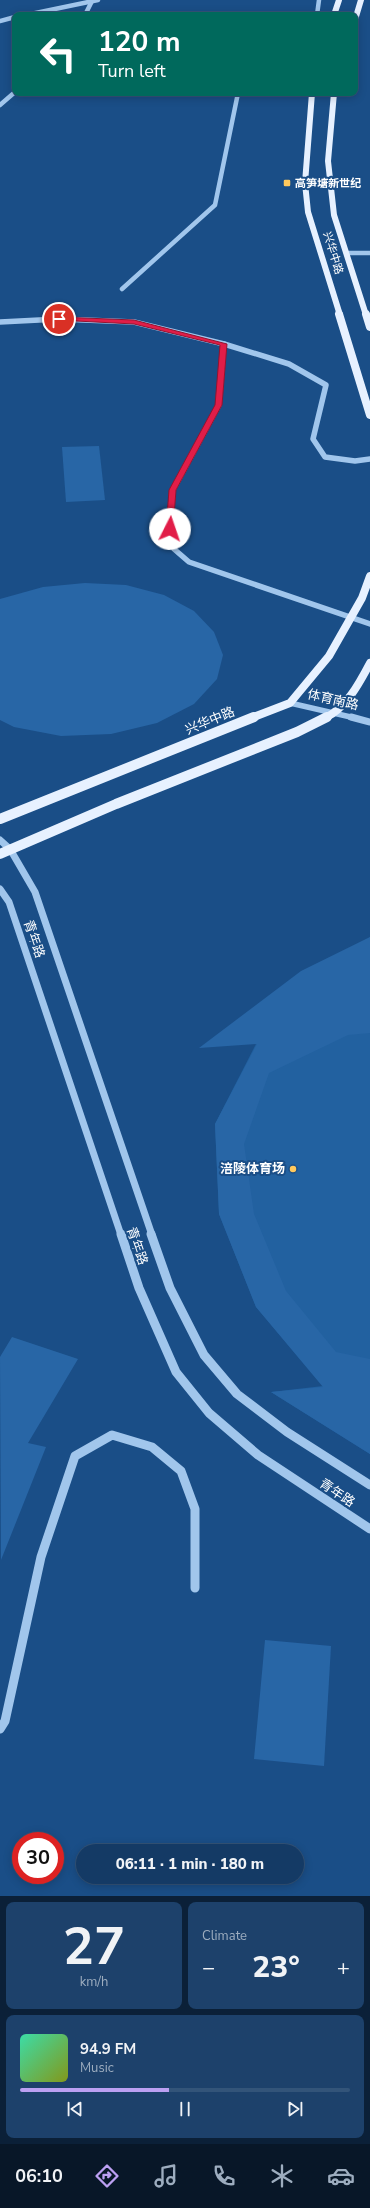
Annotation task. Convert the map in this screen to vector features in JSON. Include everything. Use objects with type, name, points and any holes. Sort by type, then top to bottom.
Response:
[{"type":"main road","points":[[335,12],[339,0]]},
{"type":"main road","points":[[357,12],[361,0]]},
{"type":"main road","name":"兴华中路","points":[[312,96],[305,183],[308,212],[370,415]]},
{"type":"main road","points":[[334,96],[328,161],[334,215],[370,326]]},
{"type":"main road","name":"兴华中路","points":[[0,819],[290,703],[329,656],[362,598],[370,576]]},
{"type":"main road","points":[[0,854],[116,804],[297,732],[336,714],[358,685],[370,663]]},
{"type":"street","points":[[40,12],[98,0]]},
{"type":"street","points":[[317,12],[319,0]]},
{"type":"street","points":[[86,12],[92,1]]},
{"type":"street","points":[[0,20],[12,18]]},
{"type":"street","points":[[0,105],[12,95]]},
{"type":"street","points":[[122,289],[215,205],[237,96]]},
{"type":"street","points":[[346,253],[370,253]]},
{"type":"street","points":[[0,322],[59,319],[134,322],[224,344],[289,364],[326,385],[313,439],[325,457],[355,461],[370,459]]},
{"type":"street","points":[[224,344],[219,405],[173,490],[170,529],[174,549],[189,562],[370,624]]},
{"type":"street","name":"体育南路","points":[[290,703],[370,722]]},
{"type":"street","points":[[0,840],[10,849],[35,892],[56,958],[170,1288],[204,1355],[237,1394],[286,1432],[370,1485]]},
{"type":"street","name":"青年路","points":[[0,889],[9,902],[139,1288],[176,1372],[208,1413],[258,1455],[370,1529]]},
{"type":"street","points":[[0,1729],[5,1721],[41,1557],[75,1456],[112,1435],[152,1448],[181,1471],[195,1509],[195,1588]]},
{"type":"shaded area","name":"涪陵体育场","points":[[370,937],[370,1454],[271,1392],[323,1386],[256,1307],[219,1214],[215,1124],[256,1044]]},
{"type":"building","points":[[99,446],[105,500],[66,502],[62,447]]},
{"type":"building","points":[[85,583],[126,585],[164,595],[194,611],[214,632],[223,655],[217,679],[194,704],[157,723],[111,734],[61,736],[14,727],[0,720],[0,599],[43,587]]},
{"type":"building","points":[[370,937],[370,1033],[348,1035],[269,1073],[244,1144],[254,1214],[286,1291],[336,1352],[370,1359],[370,1454],[271,1392],[323,1387],[256,1307],[219,1214],[215,1124],[257,1044],[199,1048],[301,971]]},
{"type":"building","points":[[12,1337],[78,1359],[28,1443],[46,1447],[1,1560],[0,1357]]},
{"type":"building","points":[[265,1640],[331,1646],[324,1766],[254,1759]]},
{"type":"place","name":"高笋塘新世纪","points":[[287,183]]},
{"type":"place","name":"涪陵体育场","points":[[293,1169]]},
{"type":"route","points":[[59,319],[134,322],[224,344],[219,405],[173,490],[170,529]]}]
